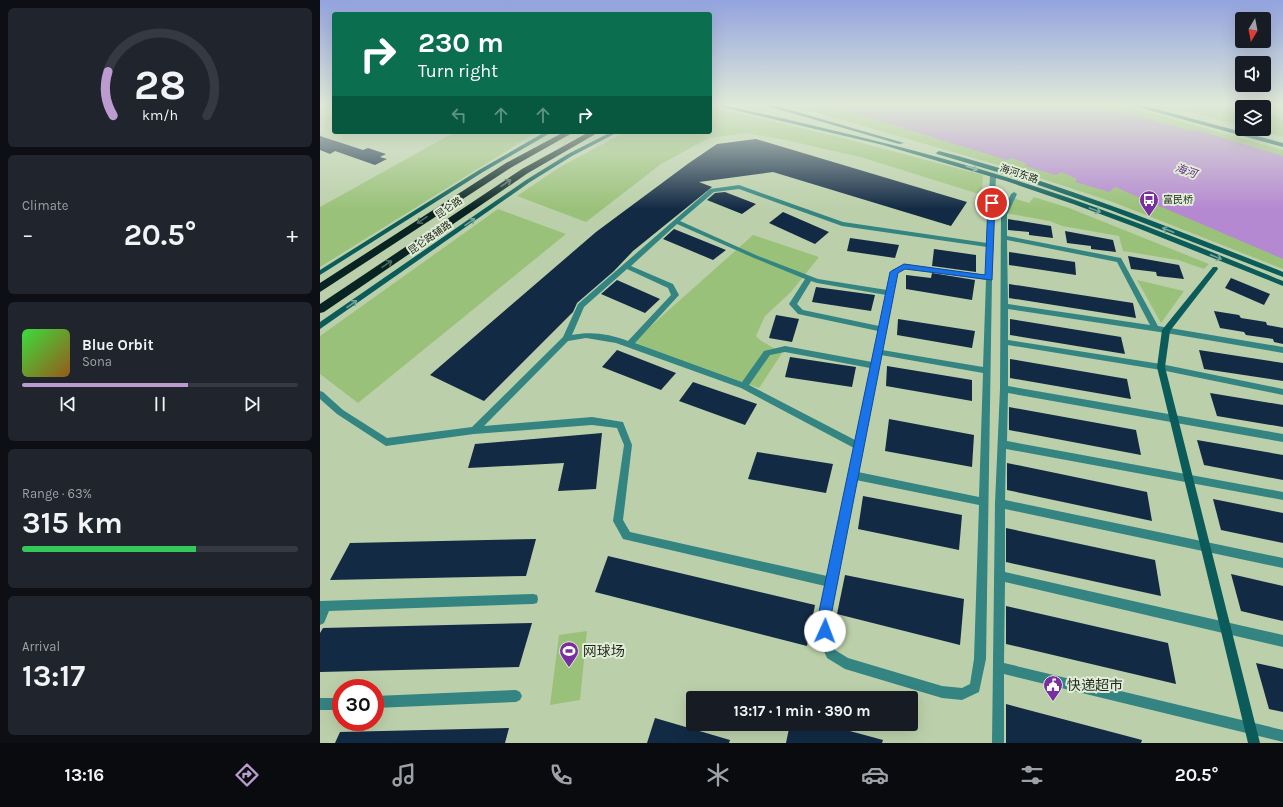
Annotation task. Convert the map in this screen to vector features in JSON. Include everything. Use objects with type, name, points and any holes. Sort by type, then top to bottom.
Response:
[{"type":"highway","name":"昆仑路","points":[[320,288],[476,185],[522,157],[556,140]]},
{"type":"highway","name":"昆仑路","points":[[320,309],[525,171],[581,140]]},
{"type":"main road","points":[[320,273],[481,171],[536,140]]},
{"type":"main road","name":"昆仑路辅路","points":[[320,326],[528,181],[570,155],[600,140]]},
{"type":"main road","name":"海河东路","points":[[865,140],[993,175],[1050,193],[1283,284]]},
{"type":"main road","name":"海河东路","points":[[892,140],[1000,170],[1133,217],[1283,275]]},
{"type":"main road","points":[[1263,140],[1283,145]]},
{"type":"main road","points":[[1215,269],[1161,329],[1161,367],[1254,743]]},
{"type":"street","points":[[989,278],[904,266],[894,272],[824,621],[826,642],[831,654],[845,663],[942,692],[962,694],[975,688],[980,659],[989,278],[993,175]]},
{"type":"street","points":[[474,430],[566,339],[581,306],[712,190],[739,187],[842,224],[990,246]]},
{"type":"street","points":[[998,743],[1000,503],[1005,306],[1004,215],[1014,194]]},
{"type":"street","points":[[677,222],[756,258],[817,281],[890,293]]},
{"type":"street","points":[[1004,237],[1119,260],[1161,329]]},
{"type":"street","points":[[626,266],[670,286],[675,295],[629,345]]},
{"type":"street","points":[[809,278],[793,304],[800,312],[883,328]]},
{"type":"street","points":[[1005,306],[1161,329],[1283,350]]},
{"type":"street","points":[[566,339],[586,335],[617,340],[744,386],[858,446]]},
{"type":"street","points":[[1004,342],[1161,367],[1283,392]]},
{"type":"street","points":[[744,386],[767,353],[785,348],[875,366]]},
{"type":"street","points":[[878,352],[987,371]]},
{"type":"street","points":[[1004,389],[1283,438]]},
{"type":"street","points":[[320,394],[340,412],[386,442],[474,430],[592,420],[620,425],[628,445],[618,521],[627,536],[831,582]]},
{"type":"street","points":[[1002,444],[1283,496]]},
{"type":"street","points":[[853,475],[984,502]]},
{"type":"street","points":[[1000,503],[1206,546],[1283,564]]},
{"type":"street","points":[[1000,576],[1283,641]]},
{"type":"street","points":[[320,619],[323,606],[534,599]]},
{"type":"street","points":[[999,667],[1283,736]]},
{"type":"street","points":[[384,702],[516,696]]},
{"type":"street","points":[[320,704],[332,704]]},
{"type":"green space","points":[[441,140],[525,140],[320,267],[320,207]]},
{"type":"green space","points":[[611,140],[706,140],[661,164],[586,222],[517,196],[560,167]]},
{"type":"green space","points":[[784,140],[849,140],[983,175],[982,195],[864,158]]},
{"type":"green space","points":[[910,140],[1246,140],[1283,150],[1283,269],[1113,202],[1015,170]]},
{"type":"green space","points":[[1010,197],[1029,203],[1034,197],[1069,208],[1209,264],[1204,269],[1178,260],[1123,251],[1119,236],[1062,226],[1050,221],[1005,213],[1007,200]]},
{"type":"green space","points":[[498,209],[566,234],[358,403],[320,374],[320,336]]},
{"type":"green space","points":[[753,235],[819,257],[791,292],[765,316],[756,336],[782,353],[759,388],[633,342]]},
{"type":"green space","points":[[1137,280],[1184,291],[1161,323]]},
{"type":"green space","name":"网球场","points":[[587,631],[580,700],[550,705],[559,635]]},
{"type":"water","name":"海河","points":[[941,140],[1229,140],[1283,156],[1283,259],[1115,187],[1109,192],[1075,182],[1077,179],[1061,172],[1056,175],[1025,166],[1027,164],[1012,158],[1007,160]]},
{"type":"building","points":[[320,140],[331,140],[363,150],[368,148],[386,154],[380,157],[387,159],[375,165],[335,151],[330,154],[320,150]]},
{"type":"building","points":[[758,140],[967,202],[951,226],[773,172],[699,182],[712,187],[633,251],[614,271],[577,303],[573,312],[484,401],[430,375],[596,232],[717,144]]},
{"type":"building","points":[[725,192],[756,204],[742,214],[707,200],[715,193]]},
{"type":"building","points":[[783,212],[829,232],[815,244],[769,223]]},
{"type":"building","points":[[1008,219],[1051,226],[1053,238],[1029,235],[1029,232],[1008,230]]},
{"type":"building","points":[[674,229],[726,250],[713,260],[663,239]]},
{"type":"building","points":[[1065,231],[1113,240],[1116,252],[1091,249],[1091,246],[1067,243]]},
{"type":"building","points":[[850,238],[899,245],[895,258],[847,251]]},
{"type":"building","points":[[934,249],[976,255],[976,272],[932,266]]},
{"type":"building","points":[[1009,252],[1075,262],[1076,275],[1009,265]]},
{"type":"building","points":[[1128,256],[1179,265],[1184,279],[1157,276],[1156,272],[1131,269]]},
{"type":"building","points":[[932,273],[975,280],[972,300],[906,289],[906,275],[931,278]]},
{"type":"building","points":[[1231,278],[1270,294],[1264,305],[1225,288]]},
{"type":"building","points":[[617,280],[660,299],[645,313],[601,294]]},
{"type":"building","points":[[1009,284],[1133,303],[1136,318],[1009,298]]},
{"type":"building","points":[[816,287],[875,295],[871,311],[812,302]]},
{"type":"building","points":[[1214,311],[1239,315],[1241,318],[1266,322],[1267,325],[1283,328],[1283,344],[1274,342],[1273,339],[1246,335],[1244,332],[1220,328]]},
{"type":"building","points":[[776,315],[799,319],[792,342],[769,338]]},
{"type":"building","points":[[898,319],[975,331],[972,348],[897,335]]},
{"type":"building","points":[[1010,319],[1121,337],[1125,354],[1010,335]]},
{"type":"building","points":[[617,350],[676,373],[661,390],[602,367]]},
{"type":"building","points":[[1199,350],[1283,363],[1283,381],[1204,369]]},
{"type":"building","points":[[790,357],[856,367],[852,387],[785,377]]},
{"type":"building","points":[[1010,359],[1127,379],[1131,399],[1010,378]]},
{"type":"building","points":[[887,366],[972,380],[972,401],[886,386]]},
{"type":"building","points":[[693,382],[757,404],[745,425],[679,401]]},
{"type":"building","points":[[1210,393],[1283,405],[1283,427],[1217,416]]},
{"type":"building","points":[[1009,407],[1136,430],[1141,455],[1009,430]]},
{"type":"building","points":[[889,419],[974,435],[972,467],[885,451]]},
{"type":"building","points":[[602,433],[596,489],[558,491],[564,463],[468,468],[475,444]]},
{"type":"building","points":[[1197,440],[1283,455],[1283,480],[1204,465]]},
{"type":"building","points":[[757,452],[833,464],[826,493],[748,479]]},
{"type":"building","points":[[1007,463],[1147,492],[1152,521],[1007,490]]},
{"type":"building","points":[[863,496],[962,515],[959,550],[858,529]]},
{"type":"building","points":[[1213,499],[1283,513],[1283,543],[1221,530]]},
{"type":"building","points":[[1006,528],[1155,560],[1161,596],[1006,562]]},
{"type":"building","points":[[536,539],[526,576],[330,580],[350,543]]},
{"type":"building","points":[[608,556],[815,605],[807,646],[595,592]]},
{"type":"building","points":[[1231,574],[1283,586],[1283,621],[1241,611]]},
{"type":"building","points":[[845,575],[964,599],[960,645],[837,614]]},
{"type":"building","points":[[1006,606],[1168,643],[1176,684],[1006,644]]},
{"type":"building","points":[[532,623],[519,667],[320,672],[320,633],[323,628]]},
{"type":"building","points":[[1256,663],[1283,669],[1283,712],[1269,709]]},
{"type":"building","points":[[1006,704],[1142,740],[1141,743],[1006,743]]},
{"type":"building","points":[[655,718],[686,727],[686,731],[699,731],[730,740],[729,743],[647,743]]},
{"type":"building","points":[[509,728],[505,743],[335,743],[340,732]]},
{"type":"building","points":[[789,731],[850,731],[883,740],[882,743],[786,743]]},
{"type":"place","name":"富民桥","points":[[1149,217]]},
{"type":"place","name":"网球场","points":[[569,668]]},
{"type":"place","name":"快递超市","points":[[1053,702]]},
{"type":"route","points":[[825,631],[824,621],[894,272],[904,266],[911,266],[989,278],[992,203]]}]
